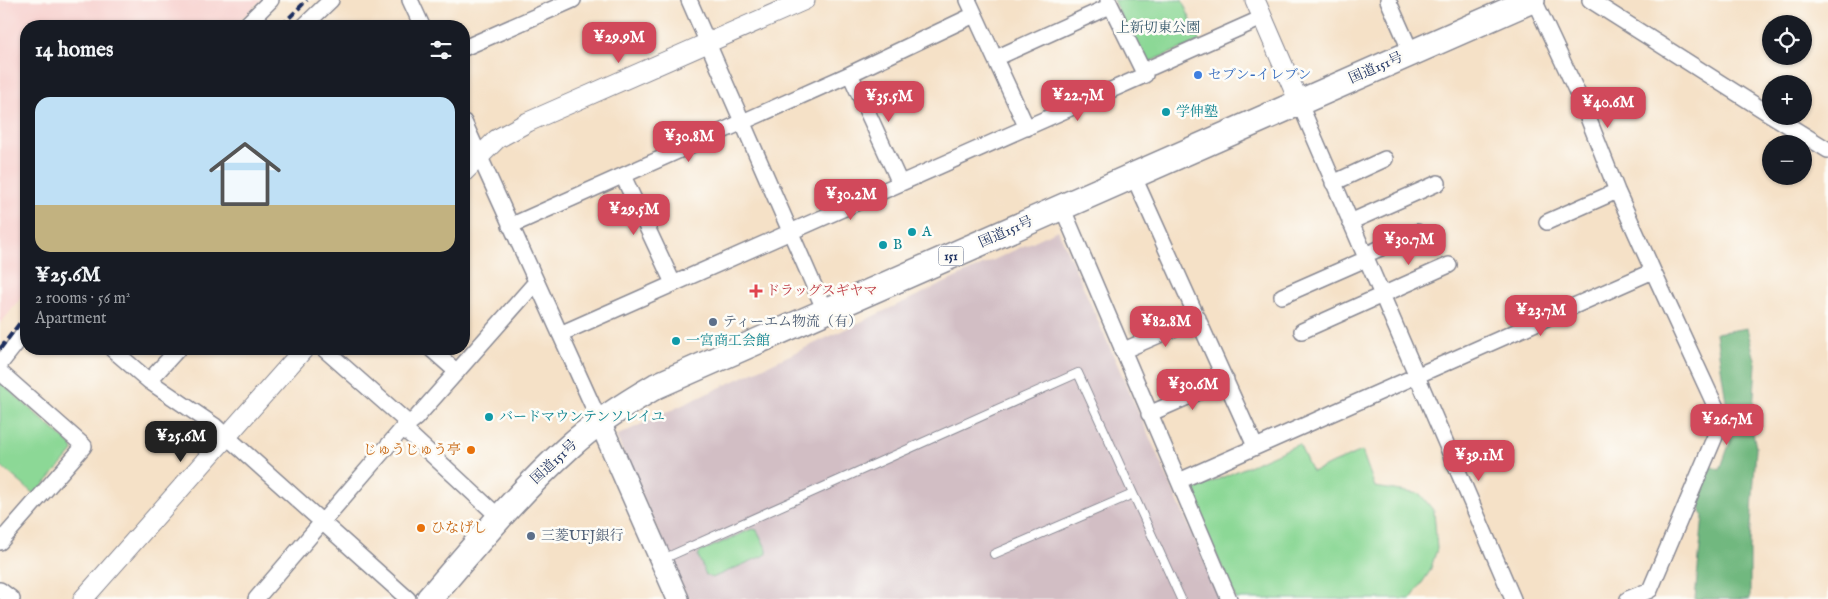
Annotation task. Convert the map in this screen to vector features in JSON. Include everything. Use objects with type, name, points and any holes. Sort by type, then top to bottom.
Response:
[{"type":"highway","name":"国道151号","points":[[429,599],[522,492],[564,452],[600,422],[656,386],[1411,52],[1533,0]]},
{"type":"main road","points":[[600,422],[678,599]]},
{"type":"street","points":[[251,20],[271,0]]},
{"type":"street","points":[[310,20],[331,0]]},
{"type":"street","points":[[410,0],[419,20]]},
{"type":"street","points":[[470,45],[554,4],[573,0]]},
{"type":"street","points":[[689,0],[744,122],[824,311]]},
{"type":"street","points":[[470,166],[497,139],[528,122],[805,0]]},
{"type":"street","points":[[968,0],[1027,128]]},
{"type":"street","points":[[1255,0],[1513,599]]},
{"type":"street","points":[[1388,0],[1411,52]]},
{"type":"street","points":[[1533,0],[1583,105],[1617,191],[1719,414],[1719,427],[1652,594],[1628,599]]},
{"type":"street","points":[[1590,0],[1762,110]]},
{"type":"street","points":[[560,334],[790,230],[1145,75],[1109,3],[996,58]]},
{"type":"street","points":[[510,226],[744,122],[974,16]]},
{"type":"street","points":[[1152,67],[1262,18]]},
{"type":"street","points":[[850,74],[900,183]]},
{"type":"street","points":[[1787,125],[1828,150]]},
{"type":"street","points":[[470,136],[600,422]]},
{"type":"street","points":[[1333,183],[1385,160]]},
{"type":"street","points":[[1133,175],[1256,446]]},
{"type":"street","points":[[623,176],[673,283]]},
{"type":"street","points":[[1350,222],[1438,183]]},
{"type":"street","points":[[1547,222],[1617,191]]},
{"type":"street","points":[[1062,207],[1228,599]]},
{"type":"street","points":[[1282,296],[1417,232]]},
{"type":"street","points":[[1302,331],[1448,265]]},
{"type":"street","points":[[1179,482],[1256,446],[1653,271]]},
{"type":"street","points":[[256,599],[405,426],[416,418],[536,282]]},
{"type":"street","points":[[1122,352],[1198,318]]},
{"type":"street","points":[[0,364],[20,339]]},
{"type":"street","points":[[119,355],[149,381],[227,436],[408,599]]},
{"type":"street","points":[[149,381],[173,355]]},
{"type":"street","points":[[83,599],[299,355]]},
{"type":"street","points":[[330,355],[500,518]]},
{"type":"street","points":[[438,355],[457,372]]},
{"type":"street","points":[[0,372],[84,446],[0,542]]},
{"type":"street","points":[[1149,414],[1226,380]]},
{"type":"street","points":[[0,590],[12,599]]},
{"type":"lane","points":[[661,560],[1078,373],[1181,599]]},
{"type":"lane","points":[[994,554],[1133,494]]},
{"type":"shaded area","points":[[0,0],[261,0],[240,20],[20,20],[20,299],[0,324]]},
{"type":"shaded area","points":[[1058,230],[1221,599],[688,599],[616,436]]},
{"type":"green space","name":"上新切東公園","points":[[1113,0],[1182,0],[1200,41],[1144,64]]},
{"type":"green space","points":[[1747,328],[1756,364],[1752,427],[1756,448],[1750,543],[1750,599],[1695,599],[1703,516],[1695,491],[1707,465],[1720,470],[1730,442],[1730,429],[1716,333]]},
{"type":"green space","points":[[0,382],[71,445],[73,451],[35,495],[0,465]]},
{"type":"green space","points":[[1299,444],[1312,472],[1362,451],[1375,487],[1420,494],[1434,511],[1437,549],[1430,571],[1411,599],[1236,599],[1189,492]]},
{"type":"green space","points":[[752,529],[757,530],[767,550],[767,554],[712,578],[706,575],[698,556],[700,552]]},
{"type":"railway","points":[[287,20],[307,0]]},
{"type":"railway","points":[[0,349],[20,323]]},
{"type":"place","name":"セブン-イレブン","points":[[1198,75]]},
{"type":"place","name":"学伸塾","points":[[1166,112]]},
{"type":"place","name":"A","points":[[912,232]]},
{"type":"place","name":"B","points":[[883,245]]},
{"type":"place","name":"ドラッグスギヤマ","points":[[756,291]]},
{"type":"place","name":"ティーエム物流（有）","points":[[713,322]]},
{"type":"place","name":"一宮商工会館","points":[[676,341]]},
{"type":"place","name":"バードマウンテンソレイユ","points":[[489,417]]},
{"type":"place","name":"じゅうじゅう亭","points":[[471,450]]},
{"type":"place","name":"ひなげし","points":[[421,528]]},
{"type":"place","name":"三菱UFJ銀行","points":[[531,536]]}]
